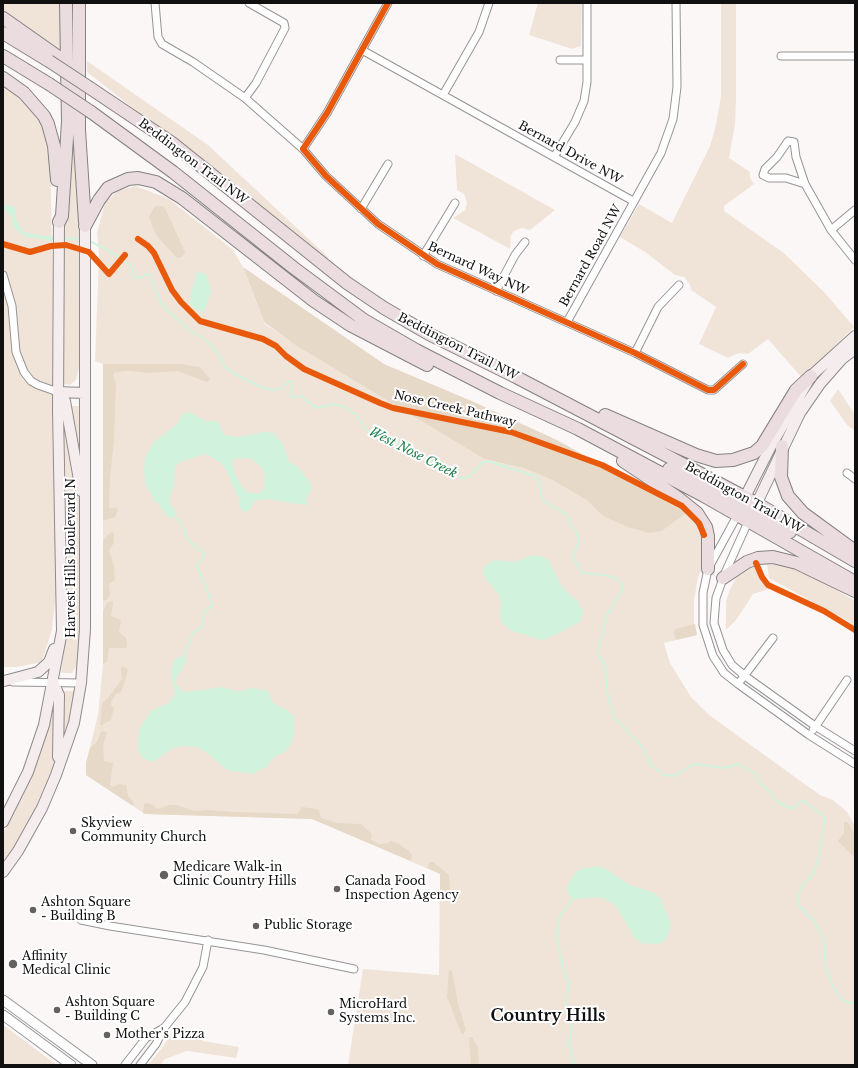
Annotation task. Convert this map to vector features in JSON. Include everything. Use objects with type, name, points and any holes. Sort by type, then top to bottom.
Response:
[{"type":"main road","points":[[59,222],[62,216],[68,122],[66,3]]},
{"type":"main road","points":[[79,3],[79,114],[85,226]]},
{"type":"main road","points":[[3,18],[53,59]]},
{"type":"main road","points":[[3,33],[53,59]]},
{"type":"main road","name":"Beddington Trail NW","points":[[3,56],[91,112],[173,172],[294,268],[364,320],[416,350],[500,393],[578,429],[704,496],[741,506]]},
{"type":"main road","name":"Beddington Trail NW","points":[[53,59],[172,143],[347,283],[384,308],[428,334],[551,395],[741,506],[855,582]]},
{"type":"main road","points":[[3,78],[32,100],[48,124],[56,159],[57,218],[59,222]]},
{"type":"main road","points":[[85,226],[99,200],[108,188],[119,182],[133,179],[156,182],[182,198],[299,290],[350,325],[436,369],[500,393]]},
{"type":"main road","name":"Harvest Hills Boulevard N","points":[[3,822],[25,778],[44,726],[62,631],[58,392],[59,222]]},
{"type":"main road","name":"Harvest Hills Boulevard N","points":[[3,872],[18,851],[42,808],[56,775],[74,723],[81,683],[85,635],[85,226]]},
{"type":"main road","points":[[551,395],[599,412],[696,455],[725,461],[747,456],[754,453],[762,446],[796,390],[855,336]]},
{"type":"main road","points":[[752,513],[782,446],[800,413],[820,384],[855,348]]},
{"type":"main road","points":[[811,376],[771,446],[741,506],[828,553],[854,557]]},
{"type":"main road","points":[[58,392],[85,393]]},
{"type":"main road","points":[[58,392],[65,401],[85,519]]},
{"type":"main road","points":[[578,429],[677,497],[697,513],[706,527],[712,554],[708,569]]},
{"type":"main road","points":[[782,446],[780,477],[788,496],[803,513],[854,557]]},
{"type":"main road","points":[[723,578],[748,562],[758,558],[773,557],[797,563],[855,591]]},
{"type":"main road","points":[[4,681],[38,672],[49,662],[52,656],[59,609],[62,600]]},
{"type":"main road","points":[[53,682],[59,695],[60,716],[60,745],[56,775]]},
{"type":"street","name":"Bernard Way NW","points":[[155,3],[158,37],[162,44],[193,62],[245,98],[303,149],[326,176],[361,209],[378,224],[423,256],[466,278],[634,353],[708,390],[714,390],[743,364]]},
{"type":"street","points":[[245,98],[256,83],[285,28],[284,23],[249,3]]},
{"type":"street","points":[[303,149],[327,113],[388,3]]},
{"type":"street","points":[[443,95],[478,32],[489,3]]},
{"type":"street","points":[[554,157],[575,122],[584,101],[587,60],[587,3]]},
{"type":"street","points":[[633,201],[661,153],[673,119],[677,87],[676,3]]},
{"type":"street","name":"Bernard Drive NW","points":[[362,50],[633,201]]},
{"type":"street","points":[[781,56],[855,56]]},
{"type":"street","points":[[560,60],[587,60]]},
{"type":"street","points":[[805,184],[786,178],[769,178],[763,175],[765,169],[777,157],[788,141],[794,142],[796,157],[805,184],[831,230],[855,260]]},
{"type":"street","points":[[361,209],[388,164]]},
{"type":"street","name":"Bernard Road NW","points":[[567,322],[633,201]]},
{"type":"street","points":[[423,256],[455,202]]},
{"type":"street","points":[[831,230],[855,210]]},
{"type":"street","points":[[496,291],[515,255],[525,242]]},
{"type":"street","points":[[3,275],[12,306],[16,352],[24,372],[31,381],[58,392]]},
{"type":"street","points":[[634,353],[658,307],[679,285]]},
{"type":"street","points":[[847,473],[855,479]]},
{"type":"street","points":[[730,560],[712,554],[741,506]]},
{"type":"street","points":[[752,513],[718,590],[714,615],[718,638],[732,665],[745,676],[815,726],[855,751]]},
{"type":"street","points":[[708,569],[702,605],[703,625],[713,656],[724,673],[809,735],[855,764]]},
{"type":"street","points":[[738,684],[773,638]]},
{"type":"street","points":[[809,735],[847,680]]},
{"type":"street","points":[[4,681],[81,683]]},
{"type":"street","points":[[81,920],[110,926],[208,940],[313,959],[354,969]]},
{"type":"street","points":[[140,1065],[156,1044],[164,1028],[185,1002],[203,967],[208,940]]},
{"type":"street","points":[[3,1000],[92,1065]]},
{"type":"street","points":[[3,1016],[70,1065]]},
{"type":"street","points":[[125,1065],[146,1038],[164,1028]]},
{"type":"shaded area","points":[[3,3],[62,3],[61,53],[38,35],[3,13]]},
{"type":"shaded area","points":[[538,3],[582,3],[581,46],[572,49],[529,35]]},
{"type":"shaded area","points":[[721,3],[736,3],[735,124],[729,158],[750,172],[750,178],[754,184],[724,206],[724,211],[784,253],[825,293],[854,327],[802,378],[768,339],[748,354],[739,353],[728,358],[699,344],[716,307],[691,290],[690,285],[684,277],[675,275],[645,252],[620,237],[639,204],[672,223],[710,146],[721,97]]},
{"type":"shaded area","points":[[87,61],[208,145],[328,257],[327,260],[87,72]]},
{"type":"shaded area","points":[[3,84],[21,95],[41,118],[50,153],[53,282],[52,410],[56,492],[57,583],[52,629],[42,662],[17,667],[3,667]]},
{"type":"shaded area","points":[[75,115],[82,200],[81,359],[76,380],[70,385],[64,384],[64,208]]},
{"type":"shaded area","points":[[455,154],[555,210],[530,230],[522,228],[514,231],[511,235],[510,249],[453,218],[465,210],[467,203],[464,194],[457,190]]},
{"type":"shaded area","points":[[136,186],[169,199],[233,250],[243,267],[264,323],[295,345],[484,459],[523,468],[550,479],[588,500],[603,516],[662,531],[687,513],[692,517],[703,537],[705,560],[698,578],[694,600],[694,622],[697,635],[664,643],[670,663],[691,697],[709,715],[820,795],[833,800],[847,812],[855,826],[855,1065],[348,1065],[363,969],[439,975],[440,874],[312,819],[145,814],[86,775],[86,763],[98,715],[103,664],[103,364],[95,361],[99,255],[97,233],[105,203],[117,191]]},
{"type":"shaded area","points":[[3,204],[18,208],[15,209],[15,217],[23,232],[67,238],[71,236],[71,240],[48,241],[26,237],[14,228],[11,216],[3,208]]},
{"type":"shaded area","points":[[155,206],[164,206],[185,252],[182,257],[177,258],[156,235],[149,217]]},
{"type":"shaded area","points":[[243,267],[384,364],[474,402],[557,440],[687,513],[662,531],[649,533],[628,527],[603,516],[587,500],[550,479],[523,468],[484,459],[295,345],[264,322]]},
{"type":"shaded area","points":[[197,271],[207,275],[211,292],[203,314],[189,304]]},
{"type":"shaded area","points":[[103,364],[180,364],[200,367],[210,379],[207,382],[178,371],[149,373],[129,371],[116,372],[113,374],[116,385],[109,508],[116,508],[118,510],[115,517],[103,521]]},
{"type":"shaded area","points":[[838,389],[855,415],[855,431],[848,426],[830,401]]},
{"type":"shaded area","points":[[69,406],[81,406],[80,462]]},
{"type":"shaded area","points":[[190,412],[205,421],[216,421],[219,423],[222,432],[227,436],[239,437],[265,432],[274,433],[282,443],[289,462],[298,467],[311,484],[312,488],[306,500],[308,504],[305,505],[268,499],[254,501],[249,511],[243,511],[239,506],[239,499],[226,470],[221,463],[206,454],[179,462],[175,467],[174,483],[169,502],[177,514],[172,518],[168,517],[156,501],[152,501],[154,498],[146,486],[144,471],[145,458],[153,443],[177,424],[183,414]],"holes":[[[236,458],[252,459],[263,469],[265,476],[264,489],[260,493],[249,493],[244,489],[235,475],[233,467],[233,460]]]},
{"type":"shaded area","points":[[64,422],[66,422],[82,517],[82,640],[77,665],[72,673],[61,673],[69,610]]},
{"type":"shaded area","points":[[111,532],[114,533],[114,543],[109,550],[114,566],[115,580],[109,584],[110,593],[108,599],[103,601],[103,540]]},
{"type":"shaded area","points":[[533,555],[546,558],[562,587],[578,602],[583,612],[580,622],[542,640],[512,631],[502,623],[500,617],[501,601],[499,595],[485,578],[483,572],[484,567],[494,560],[516,562]]},
{"type":"shaded area","points":[[767,564],[788,566],[823,582],[855,601],[855,625],[769,578]]},
{"type":"shaded area","points":[[756,567],[759,576],[769,589],[753,594],[737,619],[726,630],[726,601],[730,589],[737,577],[751,568]]},
{"type":"shaded area","points":[[112,601],[111,616],[121,620],[119,632],[126,638],[127,645],[126,648],[109,648],[107,662],[103,664],[103,611],[107,603]]},
{"type":"shaded area","points":[[695,624],[697,635],[676,640],[674,634],[675,629]]},
{"type":"shaded area","points":[[182,656],[186,658],[186,662],[177,676],[176,683],[181,691],[187,692],[223,687],[239,692],[251,688],[268,691],[273,703],[288,711],[294,717],[294,735],[290,746],[283,753],[274,757],[266,767],[252,774],[227,770],[207,753],[197,747],[183,746],[173,748],[153,762],[142,758],[138,749],[140,728],[151,711],[169,703],[175,694],[171,674],[174,660]]},
{"type":"shaded area","points":[[123,666],[128,670],[120,693],[116,694],[111,702],[111,705],[114,708],[111,720],[100,725],[102,703],[108,698],[122,679],[121,668]]},
{"type":"shaded area","points":[[63,691],[75,691],[69,724],[64,739]]},
{"type":"shaded area","points":[[54,709],[56,757],[54,770],[46,792],[3,868],[3,833],[25,791],[38,761]]},
{"type":"shaded area","points":[[101,731],[107,732],[103,746],[104,761],[113,763],[110,785],[113,787],[120,784],[126,785],[128,796],[134,803],[133,806],[86,775],[86,763],[90,748],[97,742]]},
{"type":"shaded area","points":[[147,803],[153,805],[157,809],[169,805],[177,805],[194,811],[207,810],[297,814],[302,807],[316,809],[319,810],[321,818],[337,823],[361,824],[372,834],[371,840],[380,844],[391,841],[399,844],[412,855],[411,861],[312,819],[145,814],[143,813],[144,804]]},
{"type":"shaded area","points":[[844,822],[849,824],[855,836],[855,858],[838,841],[844,833]]},
{"type":"shaded area","points":[[430,862],[433,862],[449,875],[450,890],[447,895],[440,900],[440,874],[427,868]]},
{"type":"shaded area","points":[[597,866],[606,869],[628,884],[654,893],[660,898],[670,921],[670,929],[665,941],[657,944],[641,943],[634,937],[616,906],[607,900],[597,897],[576,899],[570,897],[567,888],[574,874],[580,869]]},
{"type":"shaded area","points":[[449,969],[452,971],[458,1004],[466,1030],[462,1035],[447,997]]},
{"type":"shaded area","points":[[3,1025],[57,1065],[3,1065]]},
{"type":"shaded area","points":[[177,1025],[203,1041],[239,1047],[236,1058],[187,1051],[165,1059],[160,1065],[148,1065],[162,1048]]},
{"type":"shaded area","points":[[469,1037],[472,1037],[478,1048],[479,1065],[471,1065]]},
{"type":"waterway","name":"West Nose Creek","points":[[69,238],[81,239]]},
{"type":"waterway","name":"West Nose Creek","points":[[89,241],[106,249],[130,265],[135,278],[150,274],[161,303],[190,331],[206,340],[218,353],[225,367],[235,374],[261,387],[272,390],[279,389],[290,381],[293,383],[290,394],[292,397],[302,396],[311,405],[318,408],[333,404],[343,406],[356,415],[367,430],[376,436],[409,448],[461,478],[466,478],[471,475],[483,462],[491,462],[535,476],[540,481],[541,495],[545,502],[566,514],[577,533],[579,543],[572,556],[581,571],[583,573],[605,575],[618,579],[623,587],[605,619],[603,635],[598,648],[605,667],[607,693],[615,718],[643,748],[651,765],[663,774],[670,776],[676,775],[694,764],[726,768],[738,764],[756,774],[760,783],[779,803],[792,809],[800,802],[804,801],[825,817],[819,856],[813,874],[801,888],[797,899],[798,905],[814,921],[824,939],[826,968],[833,987],[842,1000],[849,1003],[855,1003]]},
{"type":"waterway","points":[[175,517],[182,524],[187,539],[205,554],[197,566],[212,603],[211,606],[204,612],[203,627],[193,633],[184,657]]},
{"type":"waterway","points":[[574,898],[560,915],[556,938],[558,941],[562,967],[569,982],[566,1002],[572,1026],[569,1043],[574,1065]]},
{"type":"cycle path","points":[[388,3],[327,113],[303,149],[326,176],[378,224],[437,264],[635,353],[708,390],[714,390],[743,364]]},
{"type":"cycle path","name":"Nose Creek Pathway","points":[[138,239],[148,246],[154,253],[172,290],[181,302],[200,321],[263,339],[276,346],[286,356],[304,369],[393,408],[511,432],[602,465],[682,506],[699,523],[704,535]]},
{"type":"cycle path","points":[[3,244],[30,252],[51,246],[66,245],[89,252],[109,274],[125,255]]},
{"type":"cycle path","points":[[756,563],[762,577],[768,585],[824,611],[855,630]]},
{"type":"place","name":"Skyview Community Church","points":[[73,831]]},
{"type":"place","name":"Medicare Walk-in Clinic Country Hills","points":[[164,875]]},
{"type":"place","name":"Canada Food Inspection Agency","points":[[337,889]]},
{"type":"place","name":"Ashton Square - Building B","points":[[33,910]]},
{"type":"place","name":"Public Storage","points":[[256,926]]},
{"type":"place","name":"Affinity Medical Clinic","points":[[13,964]]},
{"type":"place","name":"Ashton Square - Building C","points":[[57,1010]]},
{"type":"place","name":"MicroHard Systems Inc.","points":[[331,1012]]},
{"type":"place","name":"Mother's Pizza","points":[[107,1035]]},
{"type":"district","name":"Country Hills","points":[[548,1016]]}]
